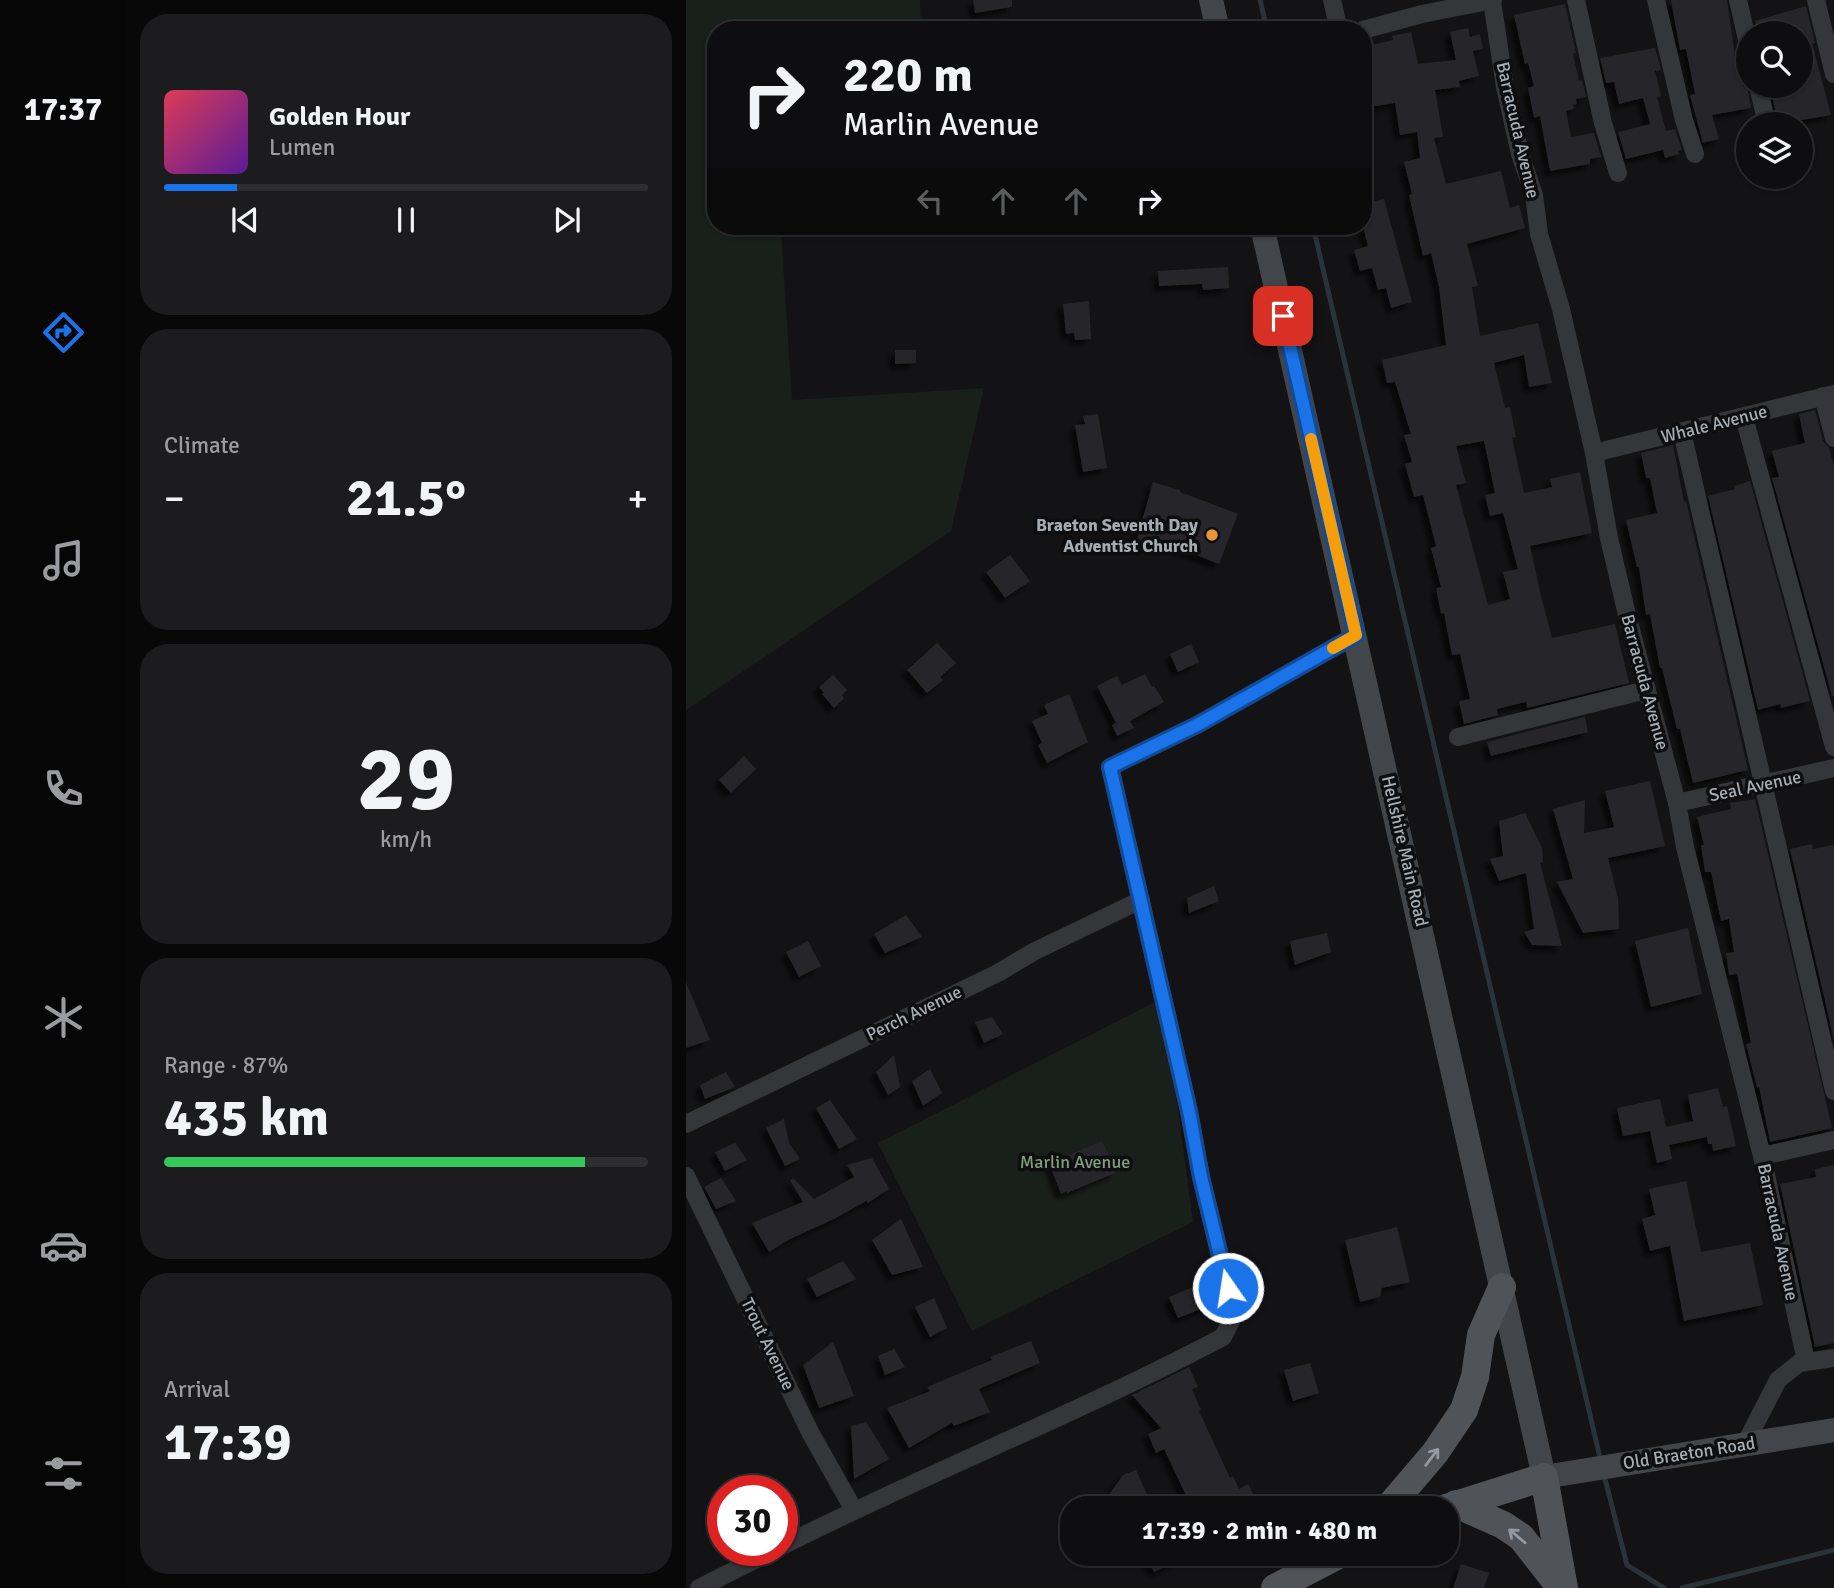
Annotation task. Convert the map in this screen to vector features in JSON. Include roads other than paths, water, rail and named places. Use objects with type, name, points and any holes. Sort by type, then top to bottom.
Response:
[{"type":"main road","points":[[1211,0],[1216,21]]},
{"type":"main road","name":"Hellshire Main Road","points":[[1264,235],[1503,1287],[1557,1475]]},
{"type":"main road","points":[[1398,1496],[1435,1453],[1464,1410],[1475,1377],[1481,1335],[1503,1287]]},
{"type":"main road","name":"Old Braeton Road","points":[[1557,1475],[1834,1430]]},
{"type":"main road","points":[[1459,1504],[1557,1475],[1562,1588]]},
{"type":"main road","points":[[1459,1509],[1503,1525],[1521,1537],[1562,1588]]},
{"type":"main road","points":[[1275,1588],[1315,1566]]},
{"type":"street","points":[[1332,0],[1337,21]]},
{"type":"street","points":[[1372,28],[1422,14],[1493,0]]},
{"type":"street","name":"Barracuda Avenue","points":[[1493,0],[1506,87],[1520,154],[1534,195],[1539,234],[1561,309],[1594,453],[1609,538],[1677,803],[1685,846],[1762,1156],[1806,1361]]},
{"type":"street","points":[[1576,0],[1603,122],[1618,173]]},
{"type":"street","points":[[1656,0],[1684,120],[1695,155]]},
{"type":"street","points":[[1738,0],[1743,21]]},
{"type":"street","points":[[1816,0],[1834,74]]},
{"type":"street","points":[[1829,395],[1834,438]]},
{"type":"street","name":"Whale Avenue","points":[[1594,453],[1829,395]]},
{"type":"street","points":[[1744,417],[1834,747]]},
{"type":"street","points":[[1682,432],[1834,1091]]},
{"type":"street","points":[[798,1538],[1223,1338],[1234,1315],[1110,767],[1197,725],[1356,635]]},
{"type":"street","points":[[1458,737],[1646,690]]},
{"type":"street","name":"Seal Avenue","points":[[1677,803],[1834,768]]},
{"type":"street","name":"Perch Avenue","points":[[686,1124],[831,1055],[1141,900]]},
{"type":"street","points":[[1762,1156],[1834,1139]]},
{"type":"street","name":"Trout Avenue","points":[[686,1176],[693,1211],[854,1510]]},
{"type":"street","points":[[1745,1444],[1778,1380],[1799,1363],[1834,1358]]},
{"type":"street","points":[[699,1588],[742,1566]]},
{"type":"waterway","points":[[1260,0],[1265,21]]},
{"type":"waterway","points":[[1315,235],[1601,1462]]},
{"type":"waterway","points":[[1604,1475],[1627,1565],[1664,1588]]},
{"type":"waterway","points":[[1682,1588],[1834,1550]]},
{"type":"place","name":"Braeton Seventh Day Adventist Church","points":[[1212,535]]},
{"type":"park label","name":"Marlin Avenue","points":[[1075,1162]]}]
